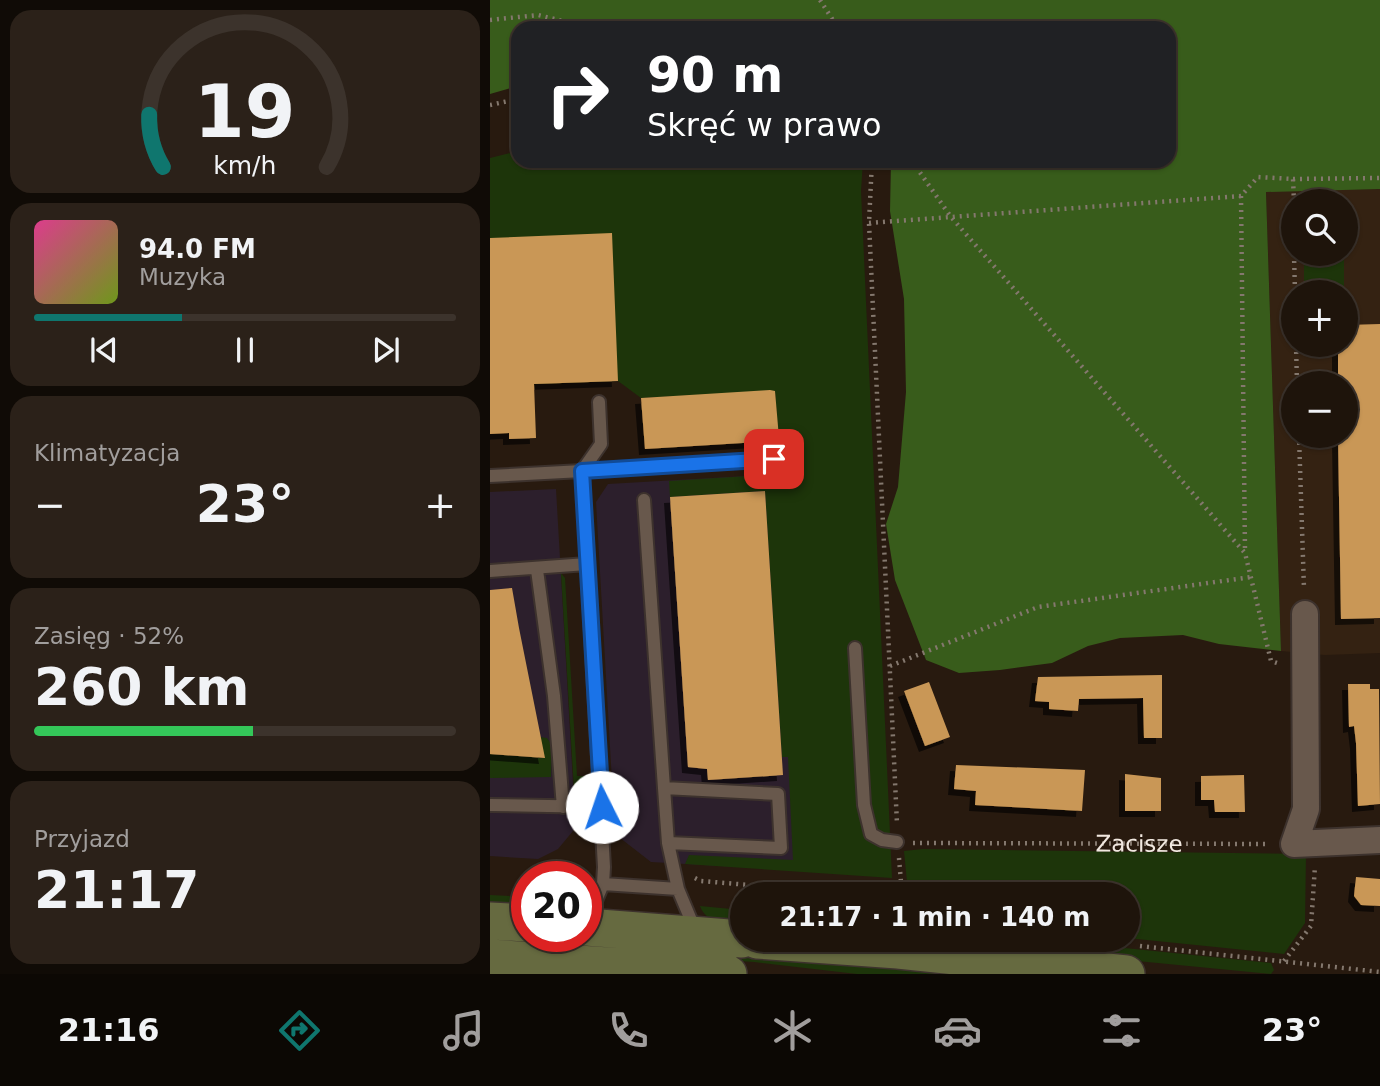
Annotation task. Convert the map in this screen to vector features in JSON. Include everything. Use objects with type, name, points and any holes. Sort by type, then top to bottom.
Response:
[{"type":"main road","points":[[490,921],[511,922]]},
{"type":"main road","points":[[602,926],[730,938]]},
{"type":"main road","points":[[981,952],[1130,960]]},
{"type":"main road","points":[[490,958],[728,974]]},
{"type":"street","points":[[1305,614],[1305,844],[1380,840]]},
{"type":"lane","points":[[599,402],[601,444],[582,471],[602,807],[603,884],[678,889]]},
{"type":"lane","points":[[490,476],[774,459]]},
{"type":"lane","points":[[644,500],[668,843],[678,889],[698,935]]},
{"type":"lane","points":[[490,571],[537,570],[587,564]]},
{"type":"lane","points":[[537,570],[554,696],[563,807]]},
{"type":"lane","points":[[855,648],[864,805],[872,834],[882,840],[897,842]]},
{"type":"lane","points":[[664,788],[778,794],[781,848],[668,843]]},
{"type":"lane","points":[[490,805],[602,807]]},
{"type":"path","points":[[820,0],[834,21]]},
{"type":"path","points":[[490,20],[538,15],[562,21]]},
{"type":"path","points":[[490,106],[511,101]]},
{"type":"path","points":[[872,168],[869,223],[901,882]]},
{"type":"path","points":[[917,168],[951,216],[1245,553]]},
{"type":"path","points":[[1306,671],[1271,661],[1245,553],[1241,196],[1258,177],[1380,178]]},
{"type":"path","points":[[1293,179],[1293,189]]},
{"type":"path","points":[[869,223],[1241,196]]},
{"type":"path","points":[[890,666],[1038,607],[1251,577]]},
{"type":"path","name":"Zacisze","points":[[897,842],[1305,844]]},
{"type":"path","points":[[1284,961],[1311,926],[1305,844]]},
{"type":"path","points":[[673,871],[684,871],[701,881],[730,883]]},
{"type":"path","points":[[1130,960],[1284,961],[1380,972]]},
{"type":"shaded area","points":[[1358,189],[1380,189],[1380,653],[1325,655],[1281,651],[1266,191],[1281,191],[1281,266],[1358,266]]},
{"type":"shaded area","points":[[781,474],[809,871],[651,862],[615,834],[596,502],[608,484]]},
{"type":"shaded area","points":[[556,489],[575,818],[573,831],[558,849],[538,859],[490,856],[490,492]]},
{"type":"green space","points":[[490,0],[1380,0],[1380,189],[1281,189],[1281,192],[1266,192],[1281,651],[1219,644],[1183,635],[1120,638],[1088,646],[1052,663],[959,673],[926,660],[895,580],[886,524],[898,487],[906,392],[904,299],[890,211],[891,168],[1176,168],[1176,21],[511,21],[511,88],[490,94]]},
{"type":"green space","points":[[511,153],[511,168],[863,168],[861,191],[892,878],[685,864],[689,855],[793,860],[788,757],[782,757],[765,491],[670,497],[669,481],[781,474],[775,391],[641,398],[618,381],[490,386],[490,158]]},
{"type":"green space","points":[[1304,266],[1344,266],[1344,280],[1304,280]]},
{"type":"green space","points":[[561,573],[565,578],[577,776],[584,776],[588,782],[582,789],[574,790]]},
{"type":"green space","points":[[540,737],[547,738],[552,745],[551,777],[490,778],[490,754],[544,758]]},
{"type":"green space","points":[[923,849],[1306,854],[1305,923],[1284,954],[1140,939],[1140,882],[907,882],[904,851]]},
{"type":"green space","points":[[490,895],[511,896],[511,907],[490,906]]},
{"type":"green space","points":[[700,906],[730,909],[730,921],[712,919]]},
{"type":"green space","points":[[490,935],[511,937],[511,945],[490,944]]},
{"type":"green space","points":[[602,944],[982,974],[857,974],[754,962],[602,952]]},
{"type":"green space","points":[[1140,950],[1271,963],[1274,970],[1271,974],[1045,952],[1140,952]]},
{"type":"building","points":[[612,233],[618,381],[534,384],[536,438],[509,439],[509,433],[490,434],[490,238]]},
{"type":"building","points":[[1380,324],[1380,618],[1341,619],[1338,448],[1358,448],[1358,371],[1338,371],[1338,357],[1358,357],[1358,325]]},
{"type":"building","points":[[775,391],[779,438],[774,441],[645,449],[641,398]]},
{"type":"building","points":[[765,491],[783,775],[708,780],[707,769],[688,767],[670,497]]},
{"type":"building","points":[[512,588],[545,758],[490,754],[490,590]]},
{"type":"building","points":[[1162,675],[1162,738],[1144,738],[1143,698],[1079,699],[1078,711],[1049,709],[1049,702],[1035,701],[1038,677]]},
{"type":"building","points":[[929,682],[950,737],[925,746],[904,691]]},
{"type":"building","points":[[1348,684],[1370,684],[1370,689],[1379,689],[1380,804],[1358,806],[1356,743],[1354,726],[1349,727]]},
{"type":"building","points":[[956,765],[1085,770],[1082,811],[975,805],[976,791],[954,789]]},
{"type":"building","points":[[1125,774],[1161,778],[1161,811],[1125,811]]},
{"type":"building","points":[[1244,775],[1245,812],[1215,812],[1214,800],[1201,800],[1201,776]]},
{"type":"building","points":[[1356,877],[1380,879],[1380,906],[1361,905],[1354,896]]},
{"type":"route","points":[[602,807],[582,471],[774,459]]}]
